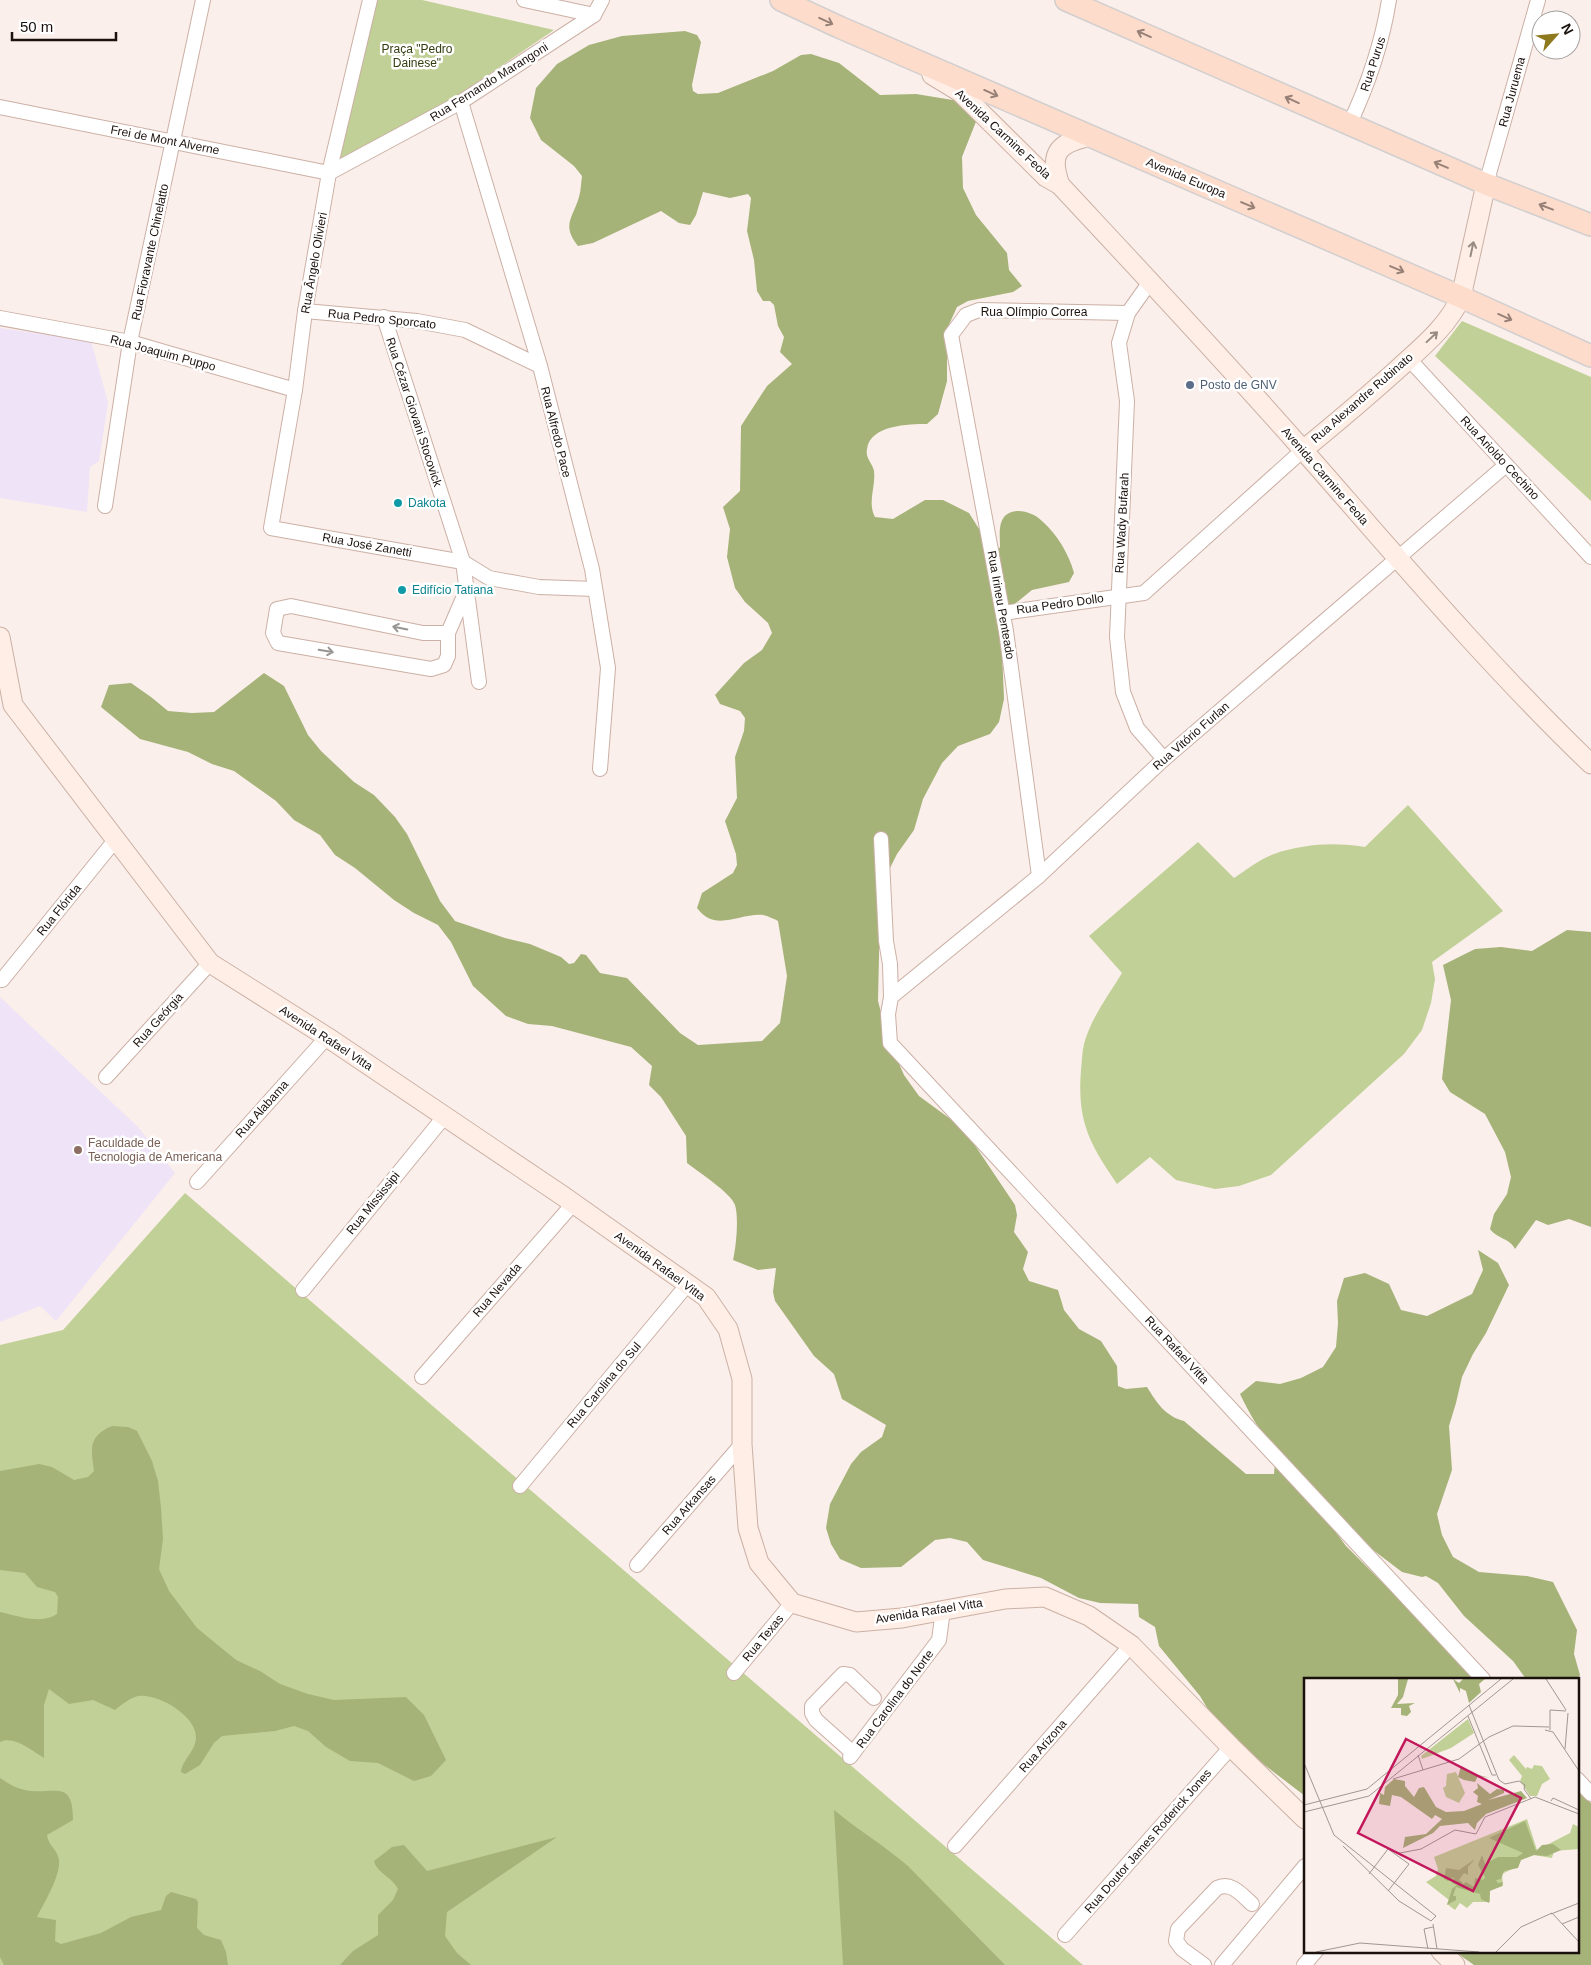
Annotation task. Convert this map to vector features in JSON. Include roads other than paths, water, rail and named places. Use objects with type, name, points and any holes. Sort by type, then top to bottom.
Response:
[{"type":"main road","name":"Avenida Europa","points":[[781,0],[1461,297],[1591,356]]},
{"type":"main road","points":[[1066,0],[1486,184],[1591,225]]},
{"type":"main road","name":"Avenida Carmine Feola","points":[[924,64],[932,76],[960,92],[1046,177],[1060,185],[1303,450],[1396,559],[1557,732],[1591,764]]},
{"type":"main road","name":"Avenida Carmine Feola","points":[[1060,185],[1054,169],[1056,156],[1062,147],[1074,140],[1091,136]]},
{"type":"main road","name":"Rua Alexandre Rubinato","points":[[1303,450],[1357,406],[1409,359],[1441,329],[1454,313],[1461,297],[1486,184]]},
{"type":"main road","name":"Avenida Rafael Vitta","points":[[0,637],[6,704],[116,839],[210,963],[327,1037],[706,1297],[728,1329],[742,1379],[742,1444],[748,1528],[759,1563],[792,1603],[856,1622],[902,1618],[1004,1599],[1045,1596],[1089,1616],[1131,1645],[1231,1748],[1304,1818]]},
{"type":"main road","points":[[1442,1952],[1455,1965]]},
{"type":"street","name":"Rua Fioravante Chinelatto","points":[[104,506],[130,342],[203,0]]},
{"type":"street","name":"Rua Ângelo Olivieri","points":[[271,528],[295,390],[305,311],[330,172],[370,0]]},
{"type":"street","points":[[524,0],[594,15],[602,0]]},
{"type":"street","name":"Rua Purus","points":[[1349,125],[1375,62],[1389,0]]},
{"type":"street","name":"Rua Juruema","points":[[1486,184],[1538,0]]},
{"type":"street","name":"Rua Fernando Marangoni","points":[[330,172],[462,102],[594,15]]},
{"type":"street","name":"Rua Alfredo Pace","points":[[462,102],[540,366],[592,569],[608,668],[600,769]]},
{"type":"street","name":"Frei de Mont Alverne","points":[[0,107],[330,172]]},
{"type":"street","name":"Rua Wady Bufarah","points":[[1150,282],[1128,313],[1119,343],[1127,400],[1118,596],[1118,637],[1123,692],[1137,728],[1164,759]]},
{"type":"street","name":"Rua Olímpio Correa","points":[[951,335],[966,315],[979,310],[1128,313]]},
{"type":"street","name":"Rua Pedro Sporcato","points":[[305,311],[384,317],[465,330],[540,366]]},
{"type":"street","name":"Rua Cézar Giovani Stocovick","points":[[384,317],[463,562],[479,682]]},
{"type":"street","name":"Rua Joaquim Puppo","points":[[0,318],[130,342],[295,390]]},
{"type":"street","name":"Rua Irineu Penteado","points":[[951,335],[1003,612],[1039,876]]},
{"type":"street","name":"Rua Arioldo Cechino","points":[[1409,359],[1591,557]]},
{"type":"street","name":"Rua Alexandre Rubinato","points":[[1118,596],[1144,593],[1303,450]]},
{"type":"street","name":"Rua Vitório Furlan","points":[[891,997],[1039,876],[1164,759],[1506,465]]},
{"type":"street","name":"Rua José Zanetti","points":[[271,528],[463,562]]},
{"type":"street","points":[[463,562],[489,578],[539,587],[595,589]]},
{"type":"street","points":[[448,633],[423,633],[291,606],[276,609],[273,633],[278,643],[431,669],[444,664],[448,656],[448,633],[467,589]]},
{"type":"street","name":"Rua Pedro Dollo","points":[[1003,612],[1118,596]]},
{"type":"street","name":"Rua Flórida","points":[[2,980],[116,839]]},
{"type":"street","points":[[881,839],[891,997]]},
{"type":"street","name":"Rua Geórgia","points":[[106,1077],[210,963]]},
{"type":"street","name":"Rua Rafael Vitta","points":[[891,997],[888,1014],[890,1043],[1483,1678]]},
{"type":"street","name":"Rua Alabama","points":[[197,1182],[327,1037]]},
{"type":"street","name":"Rua Mississipi","points":[[303,1290],[444,1117]]},
{"type":"street","name":"Rua Nevada","points":[[422,1377],[573,1204]]},
{"type":"street","name":"Rua Carolina do Sul","points":[[520,1486],[687,1285]]},
{"type":"street","name":"Rua Arkansas","points":[[637,1565],[742,1444]]},
{"type":"street","name":"Rua Texas","points":[[734,1673],[792,1603]]},
{"type":"street","name":"Rua Carolina do Norte","points":[[874,1698],[850,1675],[843,1674],[812,1706],[812,1713],[816,1720],[851,1755],[940,1640],[943,1610]]},
{"type":"street","name":"Rua Arizona","points":[[955,1846],[1131,1645]]},
{"type":"street","name":"Rua Doutor James Roderick Jones","points":[[1065,1935],[1231,1748]]},
{"type":"street","points":[[1578,1780],[1591,1794]]},
{"type":"street","points":[[1222,1965],[1304,1867]]},
{"type":"street","points":[[1204,1965],[1182,1949],[1176,1941],[1178,1929],[1217,1888],[1223,1885],[1229,1886],[1252,1904]]},
{"type":"street","points":[[1304,1965],[1315,1952]]},
{"type":"place","name":"Posto de GNV","points":[[1190,385]]},
{"type":"place","name":"Dakota","points":[[398,503]]},
{"type":"place","name":"Edifício Tatiana","points":[[402,590]]},
{"type":"place","name":"Faculdade de Tecnologia de Americana","points":[[78,1150]]},
{"type":"park label","name":"Praça \"Pedro Dainese\"","points":[[417,56]]}]
